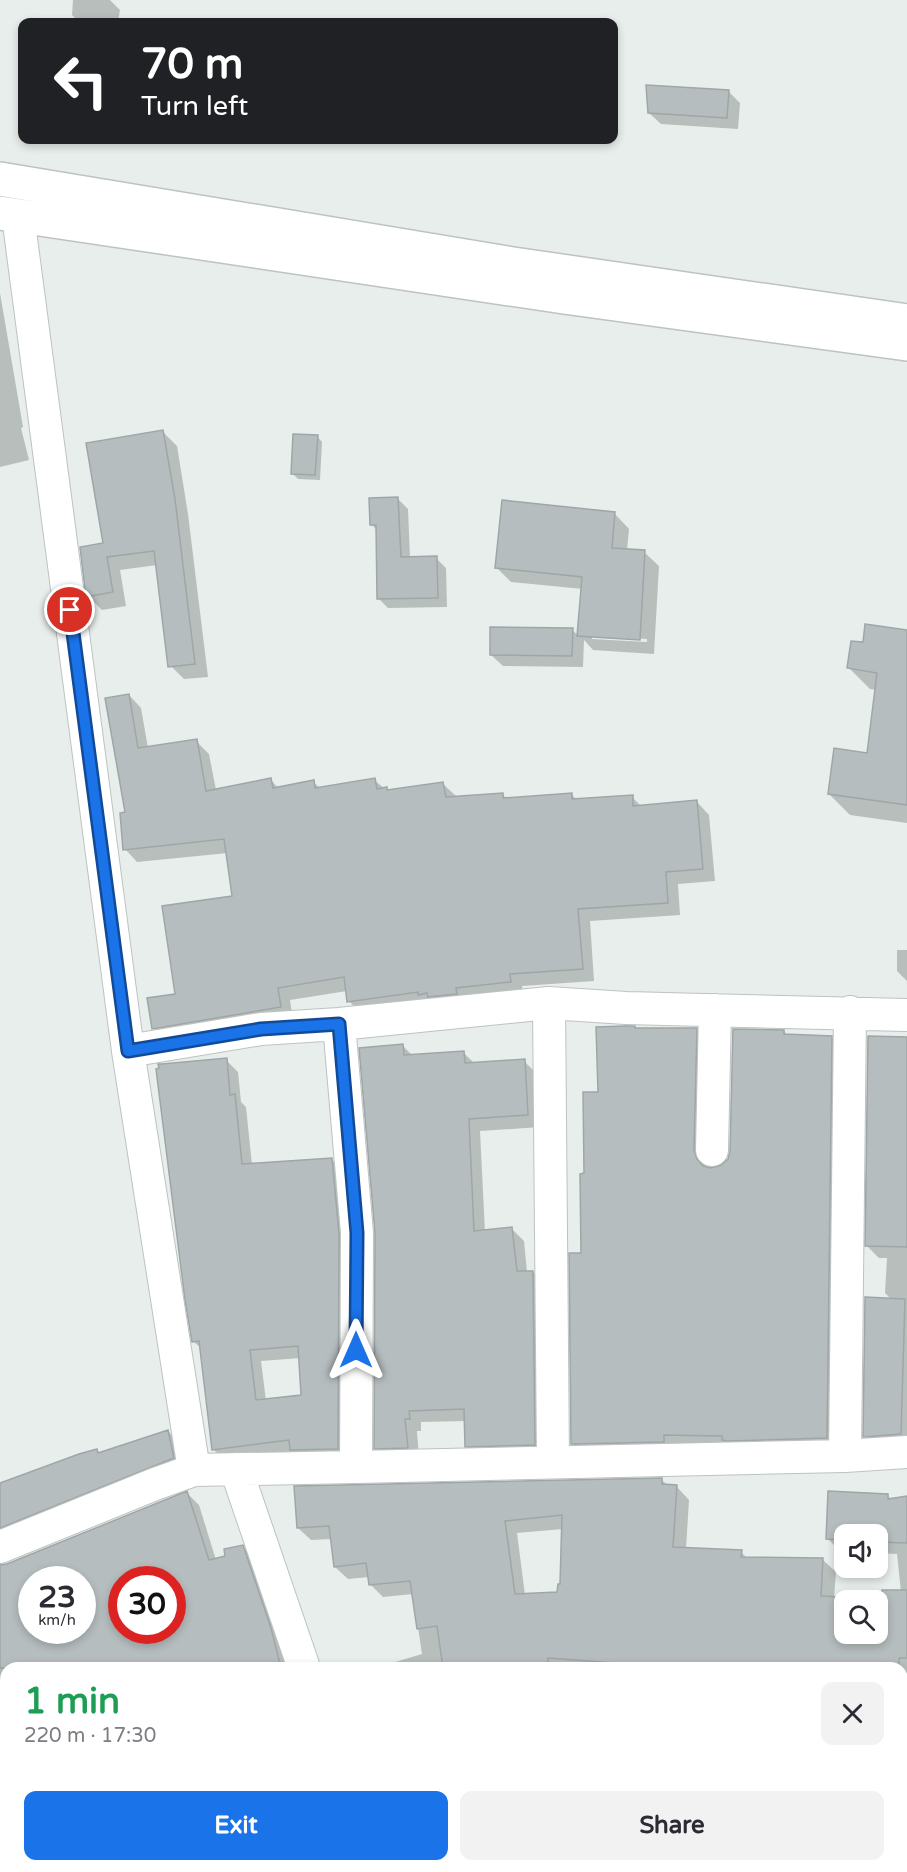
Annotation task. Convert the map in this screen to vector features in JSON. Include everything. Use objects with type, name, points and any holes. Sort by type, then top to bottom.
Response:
[{"type":"street","points":[[0,179],[513,264],[907,321]]},
{"type":"street","points":[[194,1470],[128,1051],[9,215],[564,297],[907,344]]},
{"type":"street","points":[[128,1051],[261,1029],[339,1024],[549,1003],[626,1008],[850,1012],[907,1016]]},
{"type":"street","points":[[549,1003],[554,1462]]},
{"type":"street","points":[[712,1150],[715,1010]]},
{"type":"street","points":[[845,1456],[850,1012]]},
{"type":"street","points":[[339,1024],[357,1233],[356,1467]]},
{"type":"street","points":[[0,1547],[194,1470],[845,1456],[907,1452]]},
{"type":"street","points":[[236,1469],[302,1662]]},
{"type":"building","points":[[646,85],[729,90],[727,118],[648,113]]},
{"type":"building","points":[[163,430],[175,499],[195,664],[168,667],[154,551],[107,557],[113,592],[86,597],[80,547],[103,543],[86,443]]},
{"type":"building","points":[[293,434],[318,435],[315,475],[291,474]]},
{"type":"building","points":[[398,497],[401,557],[437,556],[438,598],[377,599],[376,525],[370,525],[369,498]]},
{"type":"building","points":[[502,500],[615,512],[612,548],[645,550],[640,640],[577,636],[582,577],[495,568]]},
{"type":"building","points":[[865,624],[907,630],[907,805],[828,794],[834,748],[867,753],[877,673],[847,668],[851,641],[863,642]]},
{"type":"building","points":[[490,627],[573,628],[572,656],[490,655]]},
{"type":"building","points":[[129,694],[138,748],[197,739],[206,791],[271,778],[273,788],[314,780],[315,788],[375,778],[377,789],[387,787],[387,790],[443,782],[446,797],[503,793],[503,798],[572,793],[572,799],[633,795],[633,806],[697,800],[703,869],[666,872],[668,903],[578,909],[583,969],[510,974],[511,982],[456,988],[457,994],[428,997],[427,993],[418,995],[418,992],[347,1002],[344,977],[278,988],[281,1007],[152,1029],[147,998],[175,994],[162,906],[232,896],[224,839],[123,850],[120,813],[125,812],[105,698]]},
{"type":"building","points":[[635,1026],[635,1028],[697,1028],[694,1150],[703,1166],[711,1168],[721,1165],[728,1159],[730,1151],[733,1029],[784,1030],[784,1034],[832,1036],[827,1438],[728,1441],[722,1440],[722,1436],[664,1435],[664,1442],[571,1444],[569,1253],[581,1253],[580,1174],[584,1173],[583,1092],[598,1092],[596,1027]]},
{"type":"building","points":[[868,1036],[907,1037],[907,1247],[865,1246]]},
{"type":"building","points":[[403,1044],[404,1055],[464,1051],[465,1063],[525,1059],[528,1115],[469,1119],[474,1231],[512,1227],[517,1271],[533,1271],[535,1445],[465,1447],[464,1409],[409,1411],[410,1419],[405,1419],[408,1448],[374,1449],[375,1233],[359,1048]]},
{"type":"building","points":[[227,1058],[230,1095],[235,1094],[242,1164],[332,1158],[339,1234],[338,1449],[290,1450],[289,1440],[212,1450],[199,1341],[192,1342],[185,1300],[156,1069],[159,1068],[158,1064]],"holes":[[[298,1346],[301,1395],[256,1400],[250,1350]]]},
{"type":"building","points":[[865,1297],[905,1299],[901,1434],[863,1437]]},
{"type":"building","points":[[168,1430],[174,1458],[0,1528],[0,1483],[79,1454],[97,1449],[98,1453]]},
{"type":"building","points":[[662,1478],[662,1484],[677,1485],[673,1547],[742,1550],[741,1557],[823,1558],[821,1596],[834,1597],[834,1644],[888,1644],[888,1590],[907,1590],[907,1658],[899,1658],[899,1662],[601,1662],[548,1658],[548,1662],[442,1662],[437,1626],[417,1629],[410,1581],[369,1585],[366,1563],[334,1567],[329,1526],[297,1528],[294,1486]],"holes":[[[562,1515],[560,1584],[558,1584],[557,1592],[515,1594],[505,1521]]]},
{"type":"building","points":[[187,1491],[209,1560],[225,1556],[224,1549],[243,1545],[271,1628],[280,1662],[0,1662],[0,1565]]},
{"type":"building","points":[[828,1491],[888,1494],[888,1499],[907,1496],[907,1543],[888,1542],[888,1524],[834,1524],[834,1539],[826,1539]]},
{"type":"route","points":[[70,610],[128,1051],[261,1029],[339,1024],[357,1233],[356,1350]]}]
